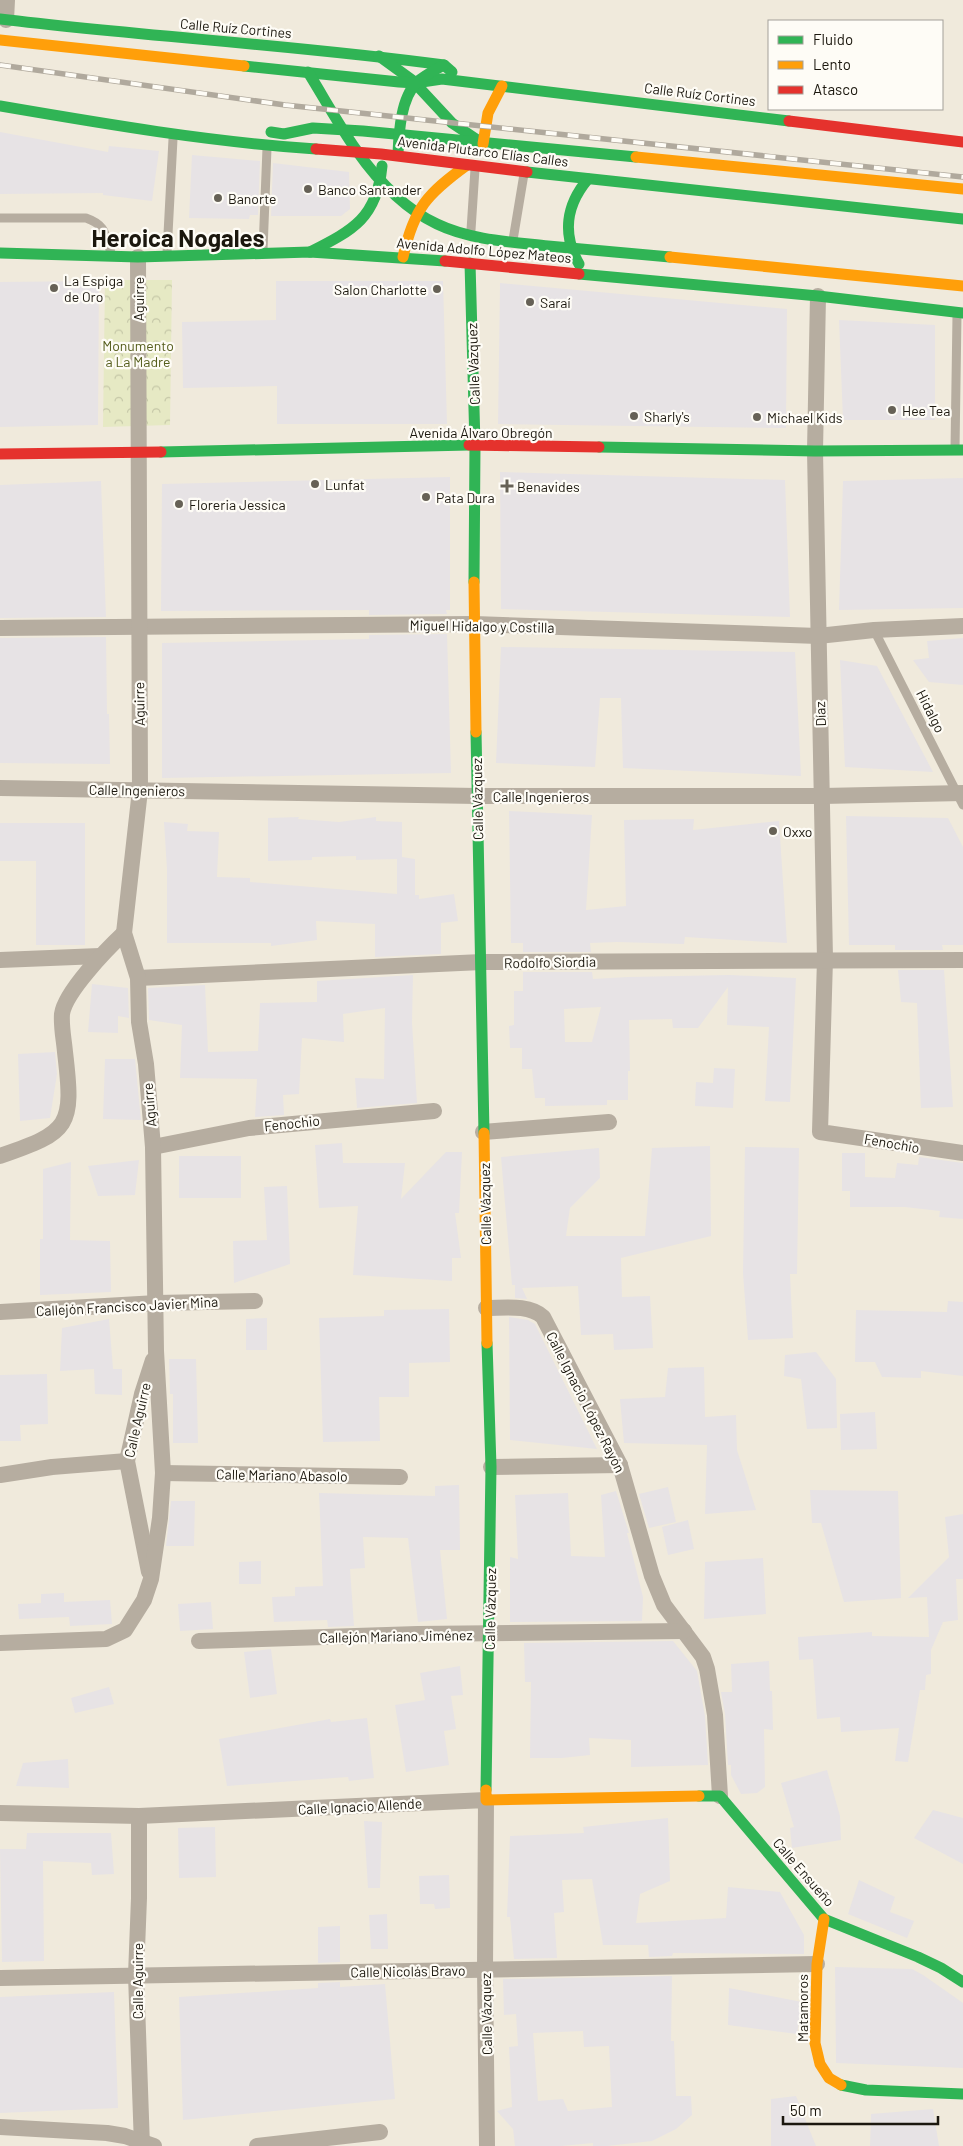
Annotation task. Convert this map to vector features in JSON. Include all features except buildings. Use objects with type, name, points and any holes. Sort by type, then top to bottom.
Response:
[{"type":"main road","name":"Calle Ruíz Cortines","points":[[3,20],[90,30],[379,56],[444,65]]},
{"type":"main road","name":"Calle Ruíz Cortines","points":[[0,40],[415,83],[442,79],[963,142]]},
{"type":"main road","points":[[379,56],[415,83],[454,126],[466,136],[483,144],[498,149],[546,157],[724,178]]},
{"type":"main road","points":[[399,168],[399,129],[415,83],[444,65],[462,82]]},
{"type":"main road","points":[[308,72],[367,164],[396,196],[415,211],[438,225],[474,235],[512,242],[963,286]]},
{"type":"main road","points":[[483,144],[484,122],[490,105],[502,86]]},
{"type":"main road","points":[[0,99],[127,115]]},
{"type":"main road","name":"Avenida Plutarco Elías Calles","points":[[0,106],[173,135],[267,146],[381,154],[588,179],[963,219]]},
{"type":"main road","points":[[256,130],[284,134],[313,128],[363,131],[963,189]]},
{"type":"main road","points":[[310,252],[355,227],[367,216],[377,199],[382,177],[381,154]]},
{"type":"main road","points":[[402,257],[412,222],[432,191],[471,165]]},
{"type":"main road","points":[[588,179],[572,199],[568,223],[569,240],[573,254],[588,274]]},
{"type":"main road","points":[[404,186],[415,211]]},
{"type":"main road","name":"Avenida Adolfo López Mateos","points":[[0,252],[138,257],[310,252],[402,257],[470,253],[510,257],[588,274],[960,312]]},
{"type":"main road","name":"Calle Vázquez","points":[[470,253],[475,445],[474,624],[482,962],[486,1308],[491,1467],[490,1634],[486,1800]]},
{"type":"main road","name":"Avenida Álvaro Obregón","points":[[0,454],[138,453],[475,445],[814,451],[959,450]]},
{"type":"main road","name":"Calle Ignacio Allende","points":[[486,1800],[720,1796]]},
{"type":"main road","name":"Calle Ensueño","points":[[720,1796],[824,1919],[918,1957],[941,1968],[963,1982]]},
{"type":"main road","name":"Matamoros","points":[[824,1919],[817,1964],[815,2043],[820,2064],[829,2078],[843,2086],[866,2090],[963,2094]]},
{"type":"street","points":[[3,20],[7,0]]},
{"type":"street","name":"Aguirre","points":[[138,257],[140,790],[124,933],[138,978],[139,1022],[146,1064],[153,1147]]},
{"type":"street","name":"Díaz","points":[[818,296],[814,451],[823,796],[825,959],[820,1132]]},
{"type":"street","name":"Miguel Hidalgo y Costilla","points":[[0,628],[474,624],[818,636],[874,630],[963,626]]},
{"type":"street","name":"Calle Ingenieros","points":[[0,788],[477,796],[961,797]]},
{"type":"street","points":[[0,1156],[38,1143],[56,1132],[63,1124],[67,1114],[69,1083],[62,1014],[69,997],[100,956],[124,933]]},
{"type":"street","points":[[0,960],[100,956]]},
{"type":"street","name":"Rodolfo Siordia","points":[[138,978],[482,962],[825,959],[963,960]]},
{"type":"street","name":"Fenochio","points":[[153,1147],[248,1128],[434,1111]]},
{"type":"street","points":[[483,1132],[609,1122]]},
{"type":"street","name":"Fenochio","points":[[820,1132],[963,1154]]},
{"type":"street","name":"Calle Aguirre","points":[[0,1643],[106,1639],[125,1630],[134,1618],[144,1600],[151,1579],[164,1474],[156,1351],[157,1303],[153,1147]]},
{"type":"street","name":"Callejón Francisco Javier Mina","points":[[0,1312],[157,1303],[255,1301]]},
{"type":"street","name":"Calle Ignacio López Rayón","points":[[486,1308],[524,1309],[537,1312],[543,1317],[620,1465],[652,1576],[664,1605],[703,1657],[707,1669],[715,1715],[720,1796]]},
{"type":"street","name":"Calle Aguirre","points":[[151,1579],[127,1461],[142,1394],[156,1351]]},
{"type":"street","points":[[0,1475],[127,1461]]},
{"type":"street","points":[[491,1467],[620,1465]]},
{"type":"street","name":"Calle Mariano Abasolo","points":[[164,1474],[400,1477]]},
{"type":"street","name":"Callejón Mariano Jiménez","points":[[199,1641],[418,1634],[684,1631]]},
{"type":"street","name":"Calle Ignacio Allende","points":[[0,1813],[139,1816],[486,1800]]},
{"type":"street","name":"Calle Vázquez","points":[[486,1800],[485,1969],[488,2146]]},
{"type":"street","name":"Calle Aguirre","points":[[139,1816],[139,1898],[136,1975],[146,2145]]},
{"type":"street","name":"Calle Nicolás Bravo","points":[[0,1978],[817,1964]]},
{"type":"street","points":[[0,2127],[108,2133],[125,2136],[146,2145]]},
{"type":"street","points":[[257,2146],[380,2132]]},
{"type":"lane","points":[[166,256],[173,135]]},
{"type":"lane","points":[[263,254],[267,146]]},
{"type":"lane","points":[[470,253],[471,165]]},
{"type":"lane","points":[[510,257],[525,171]]},
{"type":"lane","points":[[0,218],[86,218],[97,222],[104,232],[111,255]]},
{"type":"lane","points":[[959,450],[960,312]]},
{"type":"lane","name":"Hidalgo","points":[[874,630],[961,797]]},
{"type":"green space","name":"Monumento a La Madre","points":[[105,280],[172,280],[170,425],[103,427]]},
{"type":"railway","points":[[0,65],[285,105],[963,177]]},
{"type":"traffic: fast","points":[[0,19],[389,58],[444,65],[452,72]]},
{"type":"traffic: fast","points":[[379,56],[412,80],[452,123],[479,141]]},
{"type":"traffic: fast","points":[[398,153],[402,115],[407,97],[417,82],[444,65]]},
{"type":"traffic: fast","points":[[244,66],[399,82],[415,83],[442,79],[789,121]]},
{"type":"traffic: fast","points":[[308,72],[358,153],[382,183],[415,212],[431,221],[463,234],[491,240],[670,257]]},
{"type":"traffic: fast","points":[[0,106],[197,137],[316,149]]},
{"type":"traffic: fast","points":[[271,132],[284,134],[313,128],[363,131],[636,157]]},
{"type":"traffic: fast","points":[[310,252],[339,237],[360,220],[375,198],[382,166]]},
{"type":"traffic: fast","points":[[527,172],[963,219]]},
{"type":"traffic: fast","points":[[579,264],[570,242],[569,220],[575,199],[588,179]]},
{"type":"traffic: fast","points":[[0,253],[138,257],[310,252],[445,261]]},
{"type":"traffic: fast","points":[[470,263],[475,445],[474,582]]},
{"type":"traffic: fast","points":[[579,274],[818,296],[963,313]]},
{"type":"traffic: fast","points":[[161,452],[469,445]]},
{"type":"traffic: fast","points":[[599,447],[815,451],[963,450]]},
{"type":"traffic: fast","points":[[476,732],[484,1133]]},
{"type":"traffic: fast","points":[[486,1790],[491,1467],[487,1343]]},
{"type":"traffic: fast","points":[[699,1796],[720,1796],[824,1919],[918,1957],[941,1968],[963,1982]]},
{"type":"traffic: fast","points":[[841,2085],[866,2090],[963,2094]]},
{"type":"traffic: slow","points":[[0,40],[244,66]]},
{"type":"traffic: slow","points":[[483,144],[488,113],[502,86]]},
{"type":"traffic: slow","points":[[636,157],[963,189]]},
{"type":"traffic: slow","points":[[403,257],[412,226],[424,204],[432,194],[467,165]]},
{"type":"traffic: slow","points":[[670,257],[963,286]]},
{"type":"traffic: slow","points":[[474,582],[476,732]]},
{"type":"traffic: slow","points":[[484,1133],[487,1343]]},
{"type":"traffic: slow","points":[[486,1790],[486,1800],[699,1796]]},
{"type":"traffic: slow","points":[[824,1919],[817,1964],[815,2043],[820,2064],[829,2078],[841,2085]]},
{"type":"traffic: jam","points":[[789,121],[963,142]]},
{"type":"traffic: jam","points":[[316,149],[381,154],[527,172]]},
{"type":"traffic: jam","points":[[445,261],[579,274]]},
{"type":"traffic: jam","points":[[469,445],[599,447]]},
{"type":"traffic: jam","points":[[0,454],[161,452]]},
{"type":"place","name":"Banco Santander","points":[[308,189]]},
{"type":"place","name":"Banorte","points":[[218,198]]},
{"type":"place","name":"La Espiga de Oro","points":[[54,288]]},
{"type":"place","name":"Salon Charlotte","points":[[437,289]]},
{"type":"place","name":"Saraí","points":[[530,302]]},
{"type":"place","name":"Hee Tea","points":[[892,410]]},
{"type":"place","name":"Sharly's","points":[[634,416]]},
{"type":"place","name":"Michael Kids","points":[[757,417]]},
{"type":"place","name":"Lunfat","points":[[315,484]]},
{"type":"place","name":"Benavides","points":[[507,486]]},
{"type":"place","name":"Pata Dura","points":[[426,497]]},
{"type":"place","name":"Floreria Jessica","points":[[179,504]]},
{"type":"place","name":"Oxxo","points":[[773,831]]},
{"type":"district","name":"Heroica Nogales","points":[[178,237]]}]
